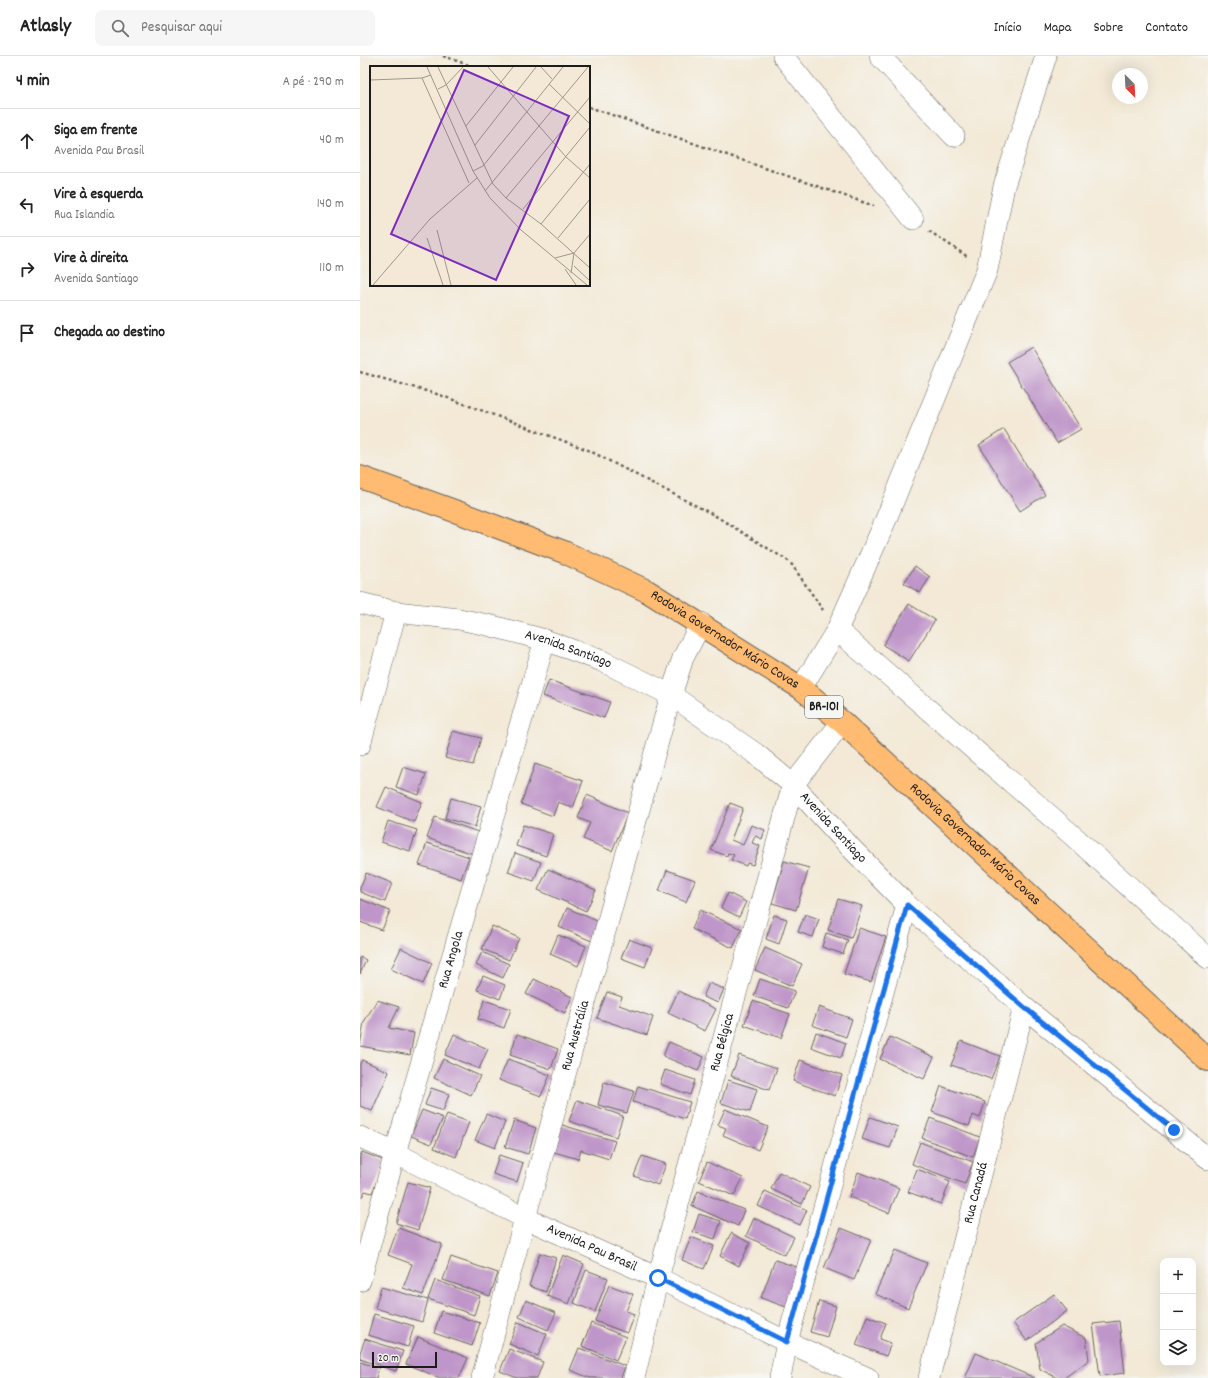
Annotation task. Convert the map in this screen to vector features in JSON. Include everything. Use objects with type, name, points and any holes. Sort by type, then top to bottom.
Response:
[{"type":"highway","name":"Rodovia Governador Mário Covas","points":[[360,477],[460,512],[564,552],[647,591],[801,688],[842,722],[1208,1060]]},
{"type":"street","points":[[783,56],[912,219]]},
{"type":"street","points":[[880,56],[954,136]]},
{"type":"street","points":[[801,688],[837,630],[882,529],[987,270],[1004,186],[1046,56]]},
{"type":"street","name":"Avenida Santiago","points":[[360,603],[396,612],[459,619],[545,640],[602,661],[671,695],[756,754],[793,786],[907,905],[1024,1007],[1208,1159]]},
{"type":"street","points":[[360,745],[396,612]]},
{"type":"street","name":"Rua Austrália","points":[[482,1378],[525,1218],[671,695],[683,658],[701,624]]},
{"type":"street","points":[[837,630],[1072,835],[1208,958]]},
{"type":"street","name":"Rua Angola","points":[[360,1281],[395,1153],[545,640]]},
{"type":"street","name":"Rua Bélgica","points":[[634,1378],[658,1278],[793,786],[842,722]]},
{"type":"street","points":[[780,1378],[787,1342],[907,905]]},
{"type":"street","name":"Rua Canadá","points":[[929,1378],[1024,1007]]},
{"type":"street","name":"Avenida Pau Brasil","points":[[360,1137],[525,1218],[658,1278],[787,1342],[868,1378]]},
{"type":"path","points":[[443,56],[471,66]]},
{"type":"path","points":[[590,107],[875,206]]},
{"type":"path","points":[[912,219],[987,270]]},
{"type":"path","points":[[360,372],[440,395],[588,450],[714,515],[790,562],[837,630]]},
{"type":"building","points":[[1031,347],[1081,429],[1057,443],[1007,362]]},
{"type":"building","points":[[1004,429],[1045,495],[1020,511],[979,445]]},
{"type":"building","points":[[915,566],[930,577],[920,593],[904,583]]},
{"type":"building","points":[[909,604],[935,620],[909,661],[883,645]]},
{"type":"building","points":[[549,680],[610,702],[604,718],[543,696]]},
{"type":"building","points":[[453,731],[481,738],[473,765],[445,758]]},
{"type":"building","points":[[535,764],[583,781],[573,808],[558,802],[553,816],[521,804]]},
{"type":"building","points":[[403,767],[426,774],[419,795],[396,787]]},
{"type":"building","points":[[386,787],[422,802],[414,822],[377,807]]},
{"type":"building","points":[[587,795],[628,813],[612,851],[583,839],[590,823],[578,818]]},
{"type":"building","points":[[451,798],[481,806],[475,827],[445,818]]},
{"type":"building","points":[[730,803],[743,808],[731,840],[743,845],[751,825],[765,830],[762,839],[755,836],[752,843],[760,846],[753,865],[747,863],[746,866],[731,860],[734,855],[728,853],[727,856],[711,850]]},
{"type":"building","points":[[435,817],[484,834],[476,855],[427,838]]},
{"type":"building","points":[[388,821],[417,830],[410,851],[381,842]]},
{"type":"building","points":[[523,825],[553,834],[546,856],[516,846]]},
{"type":"building","points":[[427,843],[469,857],[461,879],[419,865]]},
{"type":"building","points":[[515,853],[541,862],[534,881],[508,872]]},
{"type":"building","points":[[784,861],[809,868],[796,910],[772,903]]},
{"type":"building","points":[[548,869],[596,890],[586,911],[538,890]]},
{"type":"building","points":[[667,870],[695,880],[686,902],[659,891]]},
{"type":"building","points":[[366,873],[392,883],[385,902],[360,892],[360,888]]},
{"type":"building","points":[[728,893],[746,902],[739,917],[721,908]]},
{"type":"building","points":[[360,899],[390,911],[382,930],[360,922]]},
{"type":"building","points":[[838,899],[862,906],[851,938],[828,930]]},
{"type":"building","points":[[567,908],[602,923],[594,942],[559,927]]},
{"type":"building","points":[[700,910],[742,929],[733,948],[692,929]]},
{"type":"building","points":[[805,914],[819,919],[813,937],[798,932]]},
{"type":"building","points":[[774,915],[787,919],[779,944],[766,939]]},
{"type":"building","points":[[492,926],[519,938],[509,960],[482,949]]},
{"type":"building","points":[[859,928],[886,937],[871,982],[844,974]]},
{"type":"building","points":[[826,933],[848,940],[843,954],[822,947]]},
{"type":"building","points":[[558,935],[586,946],[578,966],[550,954]]},
{"type":"building","points":[[629,939],[652,948],[645,967],[621,958]]},
{"type":"building","points":[[401,948],[432,963],[423,984],[391,969]]},
{"type":"building","points":[[765,948],[802,964],[792,986],[755,970]]},
{"type":"building","points":[[482,952],[509,964],[503,978],[476,965]]},
{"type":"building","points":[[360,957],[366,960],[360,974]]},
{"type":"building","points":[[483,976],[505,985],[500,999],[477,990]]},
{"type":"building","points":[[534,979],[572,997],[565,1013],[526,994]]},
{"type":"building","points":[[760,979],[795,991],[788,1008],[754,996]]},
{"type":"building","points":[[709,983],[724,989],[718,1003],[703,997]]},
{"type":"building","points":[[678,991],[716,1009],[705,1031],[668,1013]]},
{"type":"building","points":[[607,992],[622,997],[619,1005],[653,1017],[647,1035],[597,1018]]},
{"type":"building","points":[[377,1000],[399,1007],[389,1028],[414,1033],[410,1055],[360,1046],[364,1022]]},
{"type":"building","points":[[484,1000],[511,1009],[504,1028],[478,1019]]},
{"type":"building","points":[[753,1001],[790,1014],[781,1038],[744,1025]]},
{"type":"building","points":[[819,1007],[852,1019],[846,1037],[812,1025]]},
{"type":"building","points":[[816,1032],[846,1043],[841,1058],[811,1047]]},
{"type":"building","points":[[454,1034],[488,1049],[479,1069],[445,1055]]},
{"type":"building","points":[[517,1034],[558,1049],[551,1069],[510,1055]]},
{"type":"building","points":[[890,1037],[934,1057],[924,1079],[880,1059]]},
{"type":"building","points":[[961,1041],[1000,1056],[991,1079],[951,1065]]},
{"type":"building","points":[[669,1042],[704,1057],[698,1071],[663,1056]]},
{"type":"building","points":[[739,1055],[777,1068],[769,1090],[731,1076]]},
{"type":"building","points":[[443,1059],[480,1076],[471,1095],[434,1078]]},
{"type":"building","points":[[508,1059],[550,1075],[541,1096],[499,1080]]},
{"type":"building","points":[[362,1060],[389,1072],[372,1111],[360,1106],[360,1064]]},
{"type":"building","points":[[800,1060],[842,1075],[835,1096],[793,1081]]},
{"type":"building","points":[[665,1070],[695,1080],[690,1095],[660,1084]]},
{"type":"building","points":[[728,1080],[757,1089],[750,1112],[721,1103]]},
{"type":"building","points":[[604,1082],[634,1091],[627,1113],[598,1105]]},
{"type":"building","points":[[638,1086],[690,1102],[685,1119],[633,1102]]},
{"type":"building","points":[[941,1086],[985,1102],[980,1118],[973,1115],[969,1126],[932,1112]]},
{"type":"building","points":[[431,1088],[449,1094],[443,1111],[425,1105]]},
{"type":"building","points":[[577,1100],[623,1116],[616,1137],[569,1121]]},
{"type":"building","points":[[725,1109],[768,1127],[758,1150],[723,1135],[726,1128],[718,1125]]},
{"type":"building","points":[[422,1110],[443,1118],[431,1144],[411,1136]]},
{"type":"building","points":[[447,1114],[469,1122],[456,1157],[434,1148]]},
{"type":"building","points":[[486,1114],[505,1122],[495,1148],[475,1140]]},
{"type":"building","points":[[870,1117],[898,1127],[890,1148],[862,1139]]},
{"type":"building","points":[[930,1118],[980,1137],[973,1157],[922,1138]]},
{"type":"building","points":[[514,1120],[536,1128],[528,1154],[505,1147]]},
{"type":"building","points":[[559,1124],[615,1141],[609,1159],[581,1150],[578,1159],[551,1151]]},
{"type":"building","points":[[920,1142],[973,1162],[965,1184],[912,1164]]},
{"type":"building","points":[[362,1152],[385,1161],[372,1193],[365,1191],[362,1197],[360,1196],[360,1156]]},
{"type":"building","points":[[499,1155],[523,1163],[517,1182],[493,1174]]},
{"type":"building","points":[[642,1156],[666,1164],[658,1185],[634,1176]]},
{"type":"building","points":[[707,1162],[743,1178],[734,1196],[699,1181]]},
{"type":"building","points":[[917,1169],[950,1182],[941,1204],[908,1192]]},
{"type":"building","points":[[779,1172],[810,1187],[802,1204],[771,1189]]},
{"type":"building","points":[[858,1172],[899,1188],[889,1213],[849,1197]]},
{"type":"building","points":[[408,1182],[430,1188],[418,1230],[396,1223]]},
{"type":"building","points":[[698,1191],[744,1210],[738,1226],[692,1206]]},
{"type":"building","points":[[765,1191],[807,1210],[800,1225],[758,1206]]},
{"type":"building","points":[[699,1214],[721,1221],[715,1239],[693,1232]]},
{"type":"building","points":[[754,1218],[794,1237],[785,1255],[746,1236]]},
{"type":"building","points":[[398,1228],[442,1244],[423,1295],[403,1288],[412,1264],[388,1255]]},
{"type":"building","points":[[841,1228],[871,1240],[854,1280],[824,1268]]},
{"type":"building","points":[[731,1233],[750,1243],[739,1266],[720,1256]]},
{"type":"building","points":[[691,1237],[714,1246],[704,1269],[682,1260]]},
{"type":"building","points":[[895,1250],[927,1263],[908,1308],[875,1294]]},
{"type":"building","points":[[540,1253],[556,1258],[546,1292],[529,1286]]},
{"type":"building","points":[[563,1255],[584,1264],[569,1304],[547,1296]]},
{"type":"building","points":[[451,1257],[498,1273],[490,1296],[443,1280]]},
{"type":"building","points":[[775,1260],[800,1268],[786,1307],[761,1298]]},
{"type":"building","points":[[586,1270],[608,1278],[595,1312],[574,1303]]},
{"type":"building","points":[[435,1280],[480,1296],[474,1315],[428,1299]]},
{"type":"building","points":[[609,1285],[633,1294],[626,1311],[634,1314],[627,1333],[595,1321]]},
{"type":"building","points":[[381,1287],[428,1300],[422,1322],[375,1308]]},
{"type":"building","points":[[1054,1294],[1067,1311],[1027,1341],[1013,1323]]},
{"type":"building","points":[[526,1300],[556,1313],[548,1330],[519,1317]]},
{"type":"building","points":[[819,1301],[836,1306],[827,1337],[810,1332]]},
{"type":"building","points":[[441,1311],[480,1323],[472,1346],[434,1333]]},
{"type":"building","points":[[374,1314],[414,1326],[408,1347],[368,1335]]},
{"type":"building","points":[[867,1316],[886,1323],[880,1339],[891,1343],[886,1356],[856,1345]]},
{"type":"building","points":[[1119,1321],[1125,1373],[1100,1376],[1093,1324]]},
{"type":"building","points":[[518,1322],[547,1334],[538,1356],[509,1344]]},
{"type":"building","points":[[591,1323],[626,1337],[616,1360],[582,1346]]},
{"type":"building","points":[[1062,1326],[1086,1338],[1089,1360],[1064,1378],[1057,1378],[1040,1369],[1036,1343]]},
{"type":"building","points":[[418,1337],[468,1358],[459,1378],[440,1378],[406,1364]]},
{"type":"building","points":[[365,1339],[403,1351],[396,1371],[360,1359],[360,1353]]},
{"type":"building","points":[[579,1348],[625,1366],[621,1378],[590,1378],[570,1370]]},
{"type":"building","points":[[509,1349],[543,1362],[537,1378],[517,1378],[500,1371]]},
{"type":"building","points":[[976,1353],[1035,1378],[965,1378]]},
{"type":"building","points":[[360,1362],[379,1368],[376,1378],[360,1378]]},
{"type":"route","points":[[658,1278],[787,1342],[907,905],[1024,1007],[1174,1130]]}]
